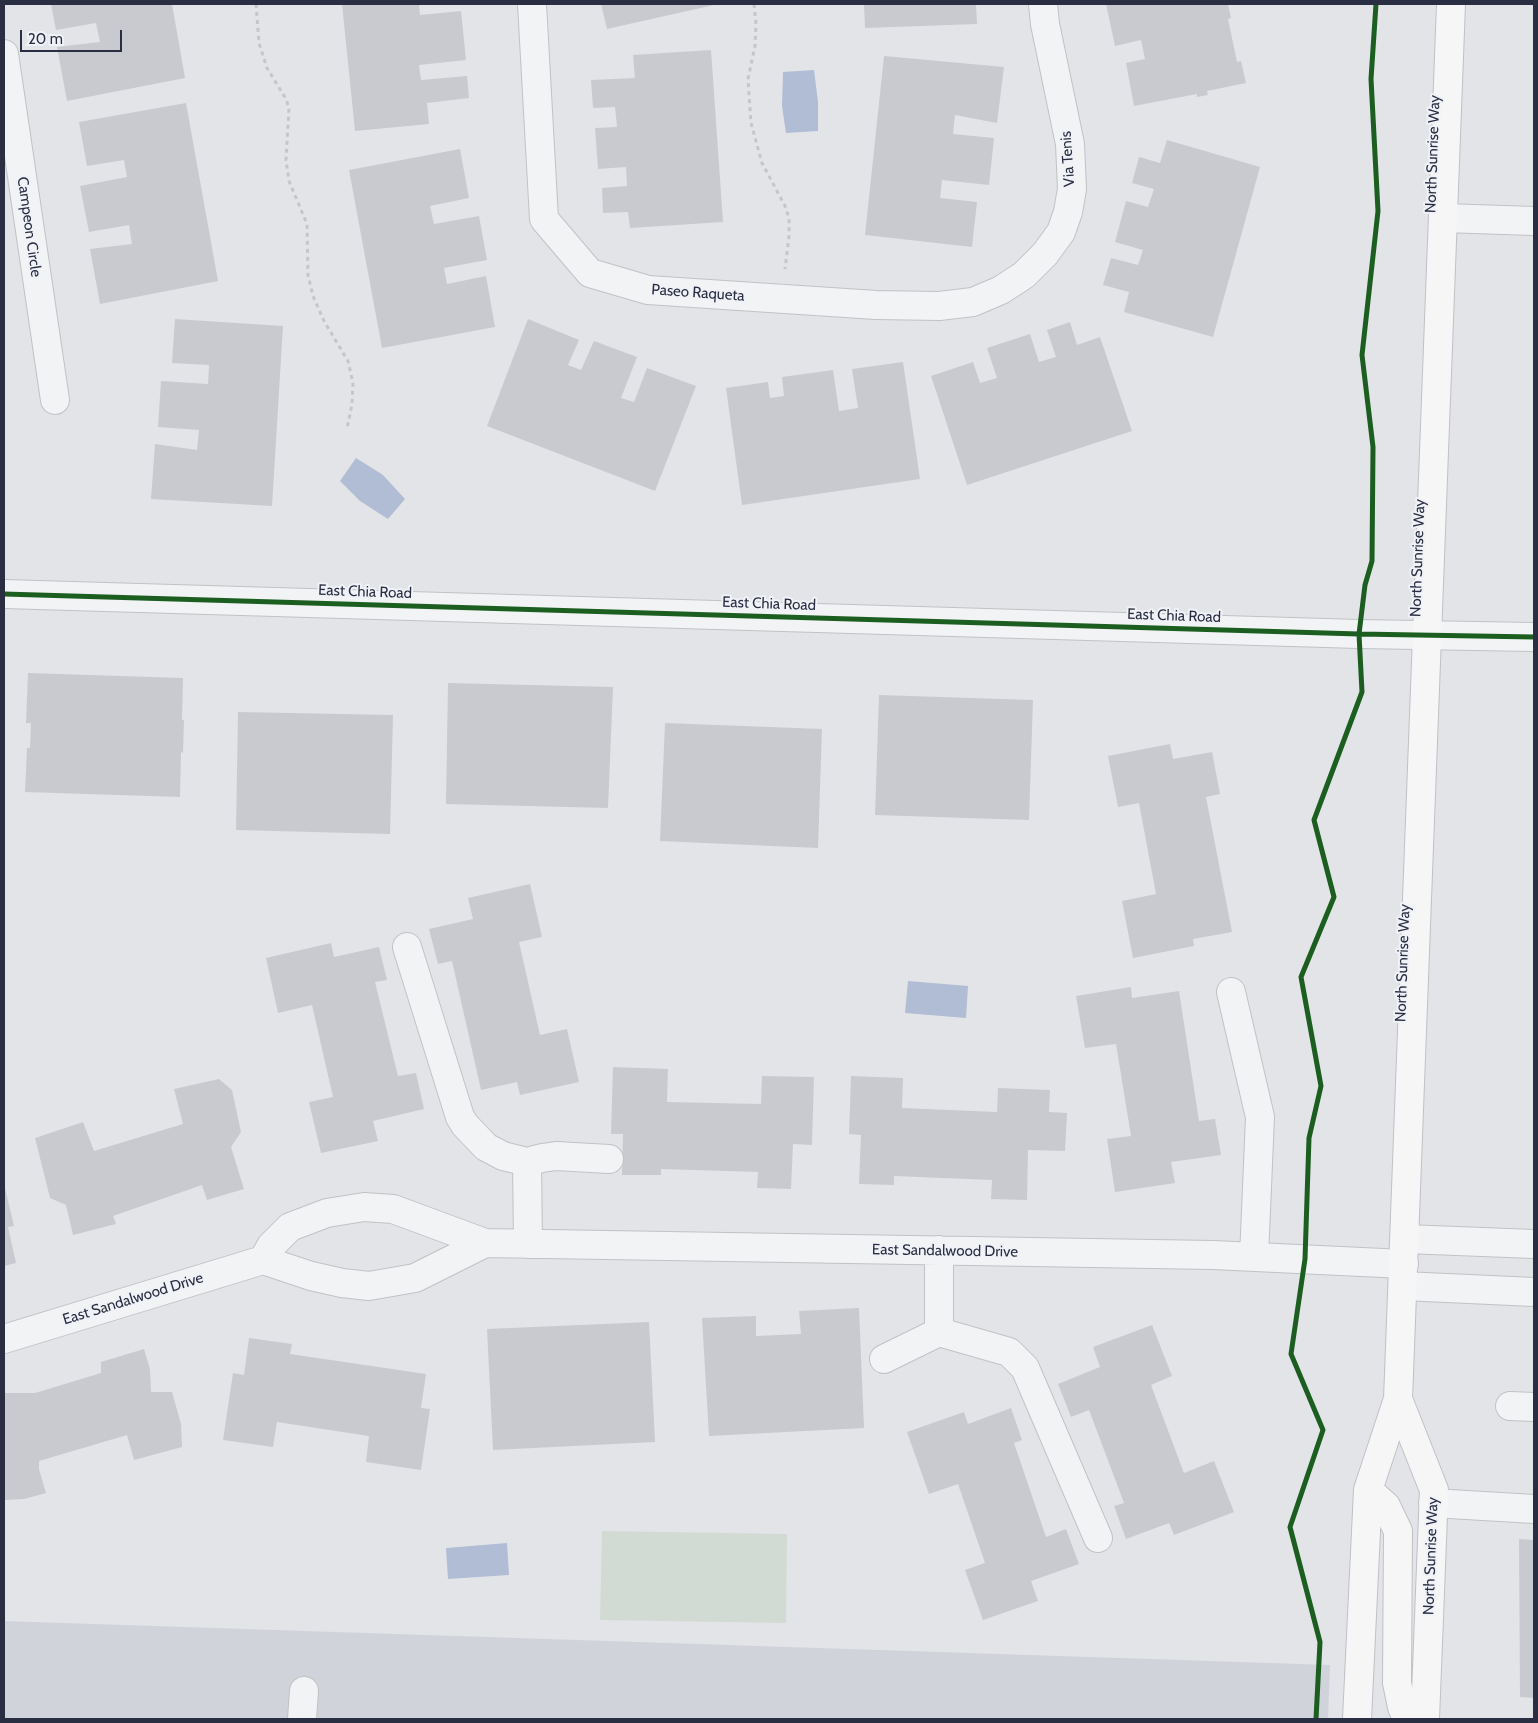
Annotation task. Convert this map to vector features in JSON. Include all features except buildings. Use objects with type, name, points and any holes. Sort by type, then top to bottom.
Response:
[{"type":"main road","name":"North Sunrise Way","points":[[1357,1719],[1368,1490],[1398,1399],[1451,4]]},
{"type":"main road","name":"North Sunrise Way","points":[[1398,1399],[1434,1490],[1425,1719]]},
{"type":"main road","points":[[1368,1490],[1386,1506],[1398,1531],[1398,1683],[1402,1707],[1407,1719]]},
{"type":"street","name":"Paseo Raqueta","points":[[532,4],[544,219],[590,273],[648,290],[876,305],[939,306],[973,302],[1001,290]]},
{"type":"street","name":"Via Tenis","points":[[1001,290],[1024,275],[1045,254],[1061,232],[1068,212],[1072,189],[1070,144],[1045,24],[1043,4]]},
{"type":"street","name":"Campeon Circle","points":[[4,54],[55,400]]},
{"type":"street","points":[[1443,218],[1534,221]]},
{"type":"street","name":"East Chia Road","points":[[4,594],[1191,629],[1534,637]]},
{"type":"street","points":[[407,947],[460,1117],[486,1147],[503,1156],[527,1162],[556,1156],[610,1159]]},
{"type":"street","points":[[1231,992],[1260,1117],[1254,1257]]},
{"type":"street","points":[[527,1162],[528,1244]]},
{"type":"street","name":"East Sandalwood Drive","points":[[263,1260],[271,1246],[290,1227],[327,1213],[364,1207],[394,1209],[485,1243],[939,1250],[1254,1257],[1404,1263]]},
{"type":"street","name":"East Sandalwood Drive","points":[[4,1339],[263,1260],[310,1276],[342,1283],[369,1286],[415,1278],[485,1243]]},
{"type":"street","points":[[1404,1263],[1534,1244]]},
{"type":"street","points":[[938,1332],[939,1250]]},
{"type":"street","points":[[1404,1263],[1534,1292]]},
{"type":"street","points":[[884,1359],[938,1332],[1010,1352],[1026,1368],[1098,1538]]},
{"type":"street","points":[[1433,1504],[1534,1509]]},
{"type":"street","points":[[302,1719],[304,1691]]},
{"type":"path","points":[[256,4],[259,43],[267,68],[286,99],[289,108],[286,160],[289,181],[308,224],[308,275],[313,296],[324,321],[348,361],[353,383],[352,404],[347,429]]},
{"type":"path","points":[[754,4],[756,46],[748,79],[751,123],[762,163],[785,206],[789,218],[785,270]]},
{"type":"shaded area","points":[[602,1531],[787,1534],[786,1623],[600,1620]]},
{"type":"shaded area","points":[[4,1621],[1330,1665],[1328,1719],[4,1719]]},
{"type":"water","points":[[814,70],[818,102],[818,131],[786,133],[782,106],[783,72]]},
{"type":"water","points":[[356,458],[383,475],[405,499],[388,519],[360,501],[340,481]]},
{"type":"water","points":[[908,981],[968,986],[966,1018],[905,1013]]},
{"type":"water","points":[[507,1543],[509,1575],[448,1579],[446,1548]]},
{"type":"cycle path","points":[[1316,1719],[1320,1642],[1290,1527],[1323,1430],[1291,1354],[1305,1259],[1309,1138],[1321,1086],[1301,977],[1334,897],[1314,820],[1362,692],[1359,634],[1365,585],[1372,561],[1373,447],[1362,355],[1378,211],[1371,79],[1376,4]]},
{"type":"cycle path","points":[[4,594],[1359,634],[1534,637]]}]
